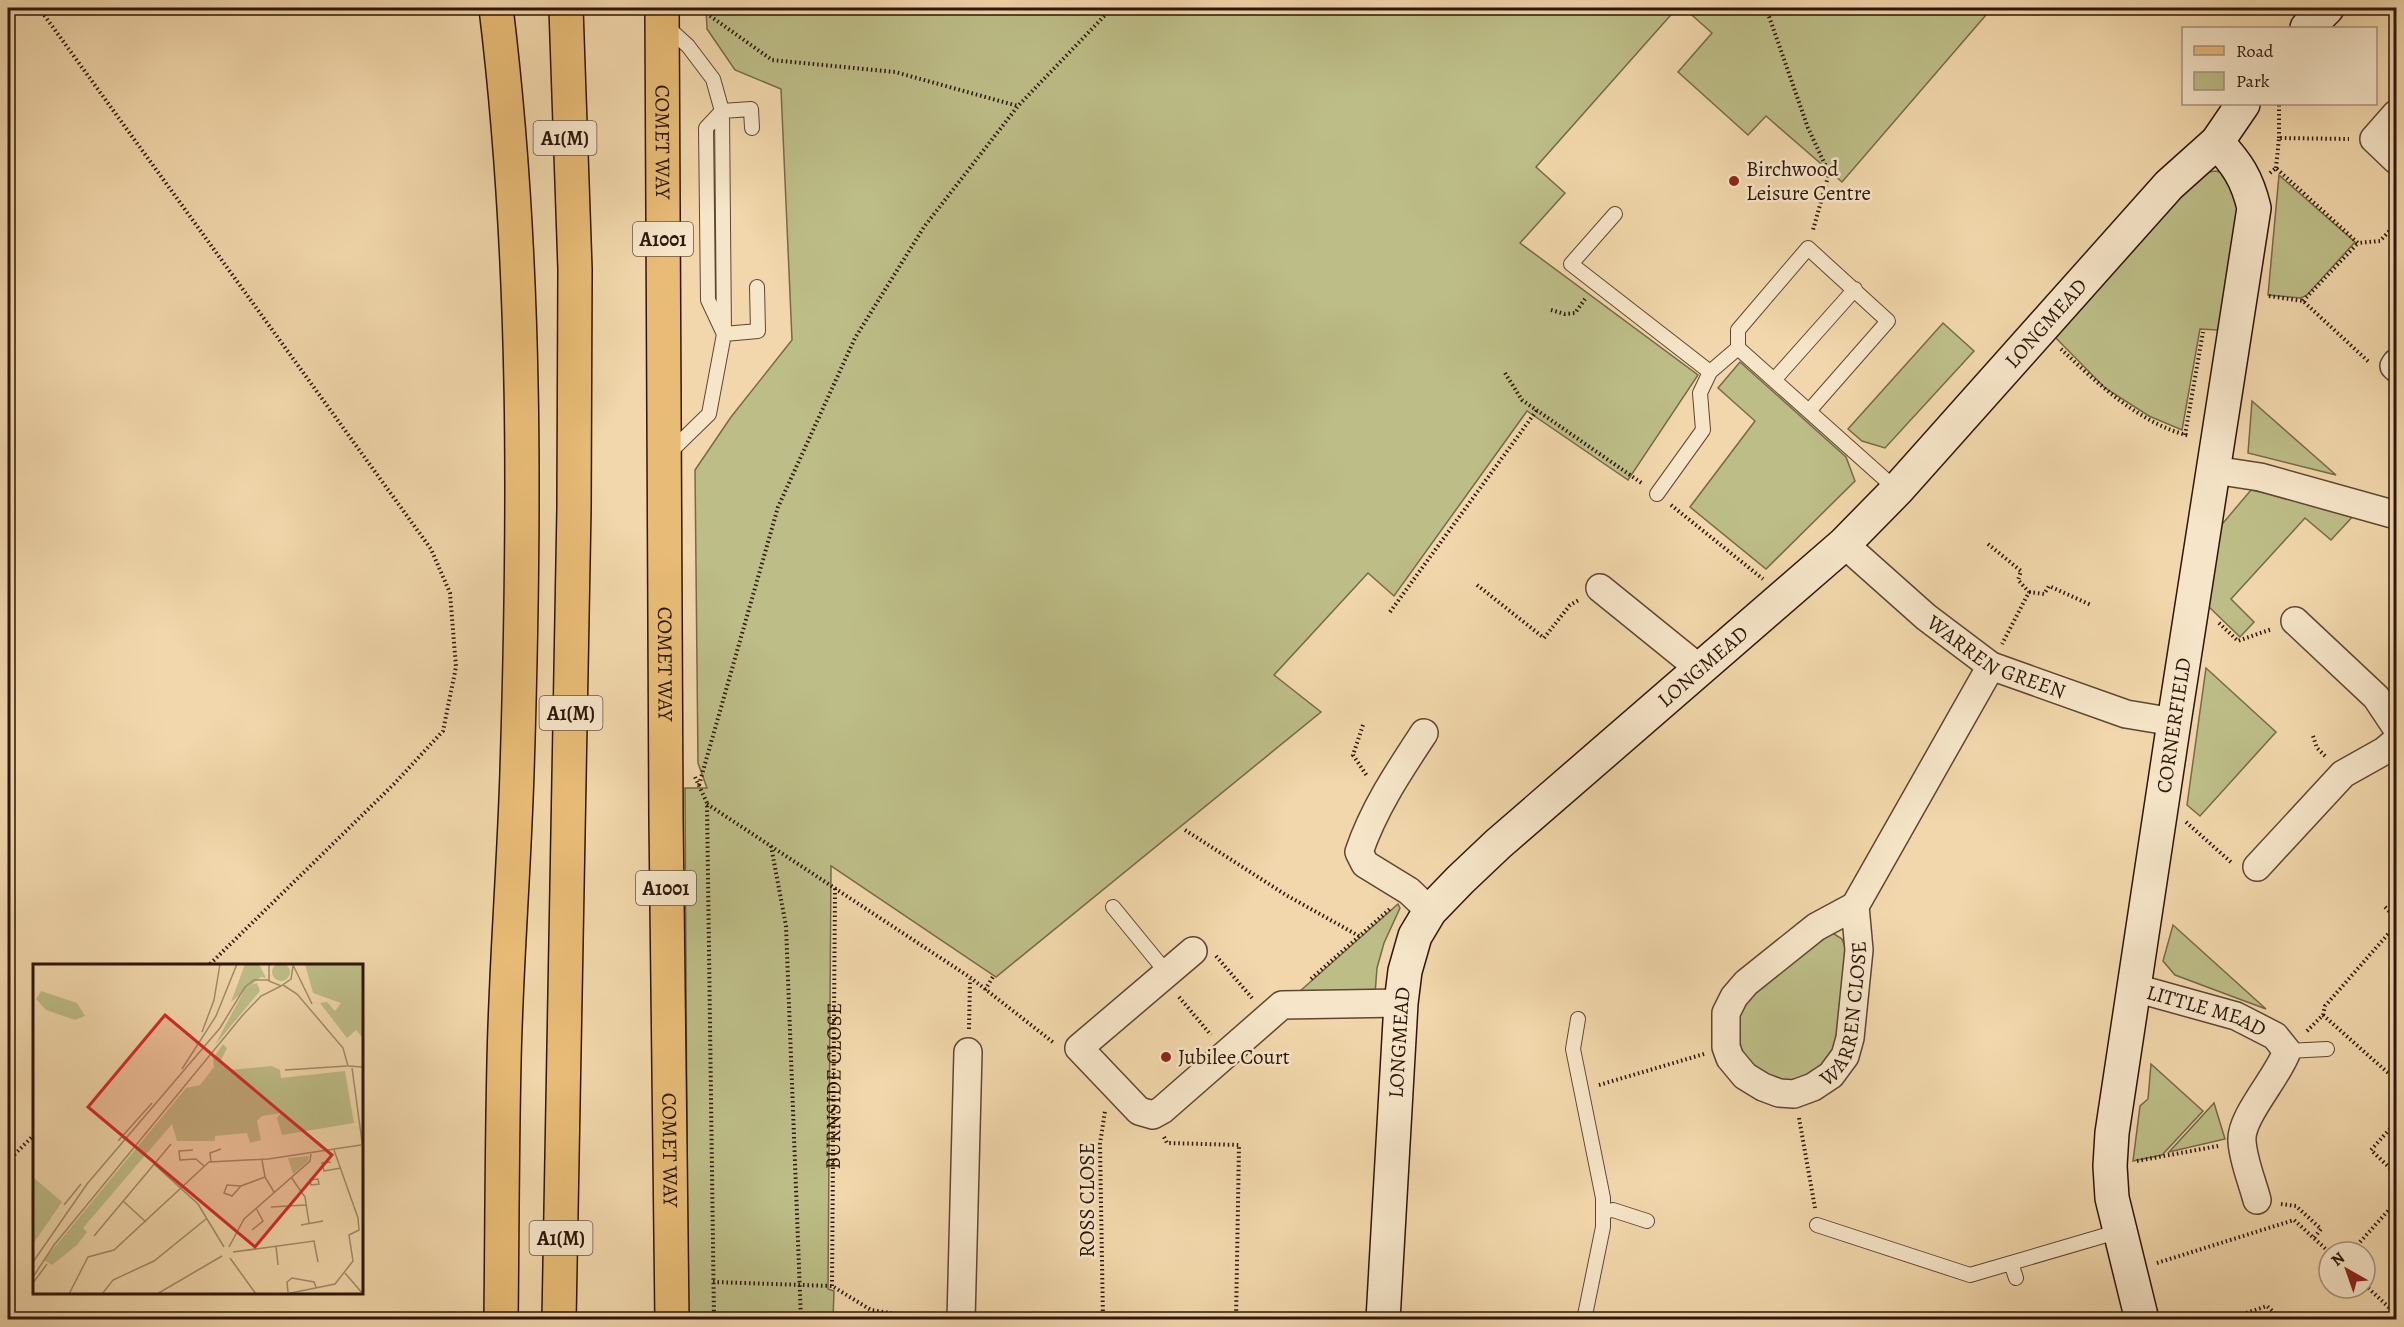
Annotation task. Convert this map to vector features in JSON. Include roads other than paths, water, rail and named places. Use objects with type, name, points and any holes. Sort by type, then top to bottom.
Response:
[{"type":"main road","name":"A1(M)","points":[[476,8],[505,85]]},
{"type":"main road","name":"A1(M)","points":[[496,8],[505,85],[520,314],[523,445],[517,774],[504,1060],[501,1320]]},
{"type":"main road","name":"A1(M)","points":[[551,8],[562,106],[575,269]]},
{"type":"main road","name":"A1(M)","points":[[558,1320],[572,675],[575,269],[566,8]]},
{"type":"main road","name":"COMET WAY","points":[[662,14],[666,818],[672,1320]]},
{"type":"street","points":[[2308,27],[2327,8]]},
{"type":"street","name":"LONGMEAD","points":[[1383,1320],[1401,1003],[1420,901],[1498,844],[1844,544],[1897,490],[2169,185],[2217,142],[2242,105]]},
{"type":"street","points":[[2397,114],[2374,139],[2397,160]]},
{"type":"street","name":"CORNERFIELD","points":[[2142,1320],[2112,1198],[2110,1166],[2112,1133],[2254,208],[2249,188],[2240,168],[2217,142]]},
{"type":"street","points":[[2216,456],[2260,477],[2397,515]]},
{"type":"street","name":"WARREN GREEN","points":[[1844,544],[1926,618],[1991,666],[2126,714],[2174,722]]},
{"type":"street","points":[[1600,588],[1700,669]]},
{"type":"street","points":[[2295,621],[2376,697],[2397,727]]},
{"type":"street","name":"WARREN CLOSE","points":[[1855,906],[1858,950],[1850,1038],[1845,1056],[1831,1075],[1813,1087],[1794,1094],[1779,1093],[1745,1076],[1730,1058],[1726,1047],[1726,1013],[1734,997],[1746,983],[1816,927],[1855,906],[1991,666]]},
{"type":"street","points":[[1420,901],[1365,864],[1359,852],[1390,784],[1424,733]]},
{"type":"street","points":[[2256,867],[2343,774],[2397,741]]},
{"type":"street","points":[[1193,951],[1079,1048],[1139,1111],[1153,1116],[1275,1011],[1401,1003]]},
{"type":"street","name":"LITTLE MEAD","points":[[2135,988],[2236,1016],[2275,1036],[2287,1051],[2283,1064],[2244,1125],[2242,1141],[2257,1200]]},
{"type":"street","points":[[961,1320],[968,1052]]},
{"type":"lane","points":[[662,14],[713,79],[722,111],[724,334],[709,414],[665,456]]},
{"type":"lane","points":[[722,111],[751,109],[752,128]]},
{"type":"lane","points":[[1615,214],[1570,264],[1710,372]]},
{"type":"lane","points":[[1809,411],[1888,321],[1808,248],[1738,330],[1738,348],[1897,490]]},
{"type":"lane","points":[[724,334],[758,331],[757,287]]},
{"type":"lane","points":[[1774,380],[1855,289]]},
{"type":"lane","points":[[1657,494],[1703,430],[1700,393],[1710,372],[1738,348]]},
{"type":"lane","points":[[1113,907],[1164,975]]},
{"type":"lane","points":[[1578,1018],[1573,1049],[1603,1198],[1603,1227],[1584,1320]]},
{"type":"lane","points":[[2287,1051],[2327,1049]]},
{"type":"lane","points":[[1603,1212],[1613,1210],[1647,1221]]},
{"type":"lane","points":[[1817,1225],[1970,1275],[2120,1231]]},
{"type":"lane","points":[[2011,1263],[2016,1278]]},
{"type":"place","name":"Birchwood Leisure Centre","points":[[1734,181]]},
{"type":"place","name":"Jubilee Court","points":[[1166,1057]]}]
